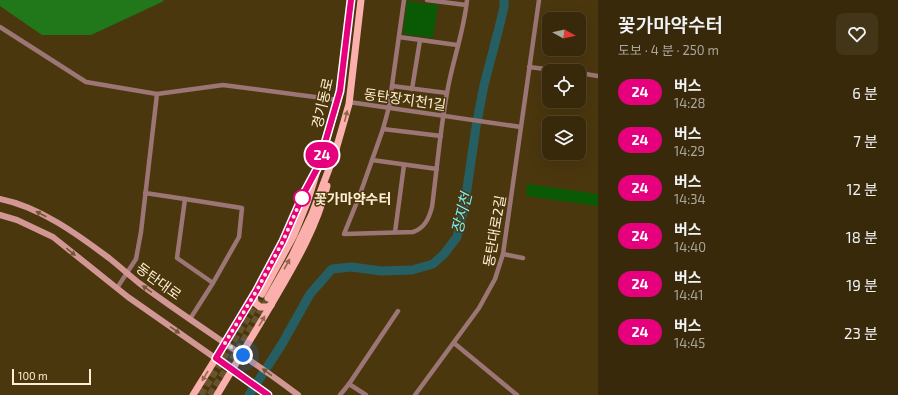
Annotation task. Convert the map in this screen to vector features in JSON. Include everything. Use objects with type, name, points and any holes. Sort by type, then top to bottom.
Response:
[{"type":"main road","name":"경기동로","points":[[261,295],[304,193],[318,167],[338,100],[351,0]]},
{"type":"main road","name":"경기동로","points":[[261,295],[292,256],[312,214],[335,153],[349,102],[361,0]]},
{"type":"main road","points":[[217,395],[243,355],[302,252],[322,206],[335,153]]},
{"type":"main road","name":"동탄대로","points":[[0,199],[17,202],[62,225],[109,258],[138,282],[251,360],[298,395]]},
{"type":"main road","points":[[0,215],[17,220],[53,237],[117,288],[268,395]]},
{"type":"main road","points":[[261,295],[255,303],[260,307],[268,307],[271,305]]},
{"type":"main road","points":[[193,395],[225,343],[261,295]]},
{"type":"street","points":[[404,0],[389,107],[360,197],[344,234],[413,232],[419,230],[430,216],[447,93],[457,45],[463,29],[467,3],[427,0]]},
{"type":"street","name":"동탄대로2길","points":[[414,395],[479,308],[490,290],[499,268],[503,254],[539,0]]},
{"type":"street","points":[[0,27],[86,82],[157,94],[224,85],[338,100]]},
{"type":"street","points":[[399,37],[457,45]]},
{"type":"street","points":[[412,89],[420,40]]},
{"type":"street","points":[[529,66],[542,68]]},
{"type":"street","points":[[586,74],[598,76]]},
{"type":"street","points":[[392,86],[447,93]]},
{"type":"street","points":[[117,288],[136,259],[157,94]]},
{"type":"street","name":"동탄장지천1길","points":[[349,102],[521,127]]},
{"type":"street","points":[[383,128],[441,136]]},
{"type":"street","points":[[372,160],[437,170]]},
{"type":"street","points":[[395,232],[404,165]]},
{"type":"street","points":[[145,193],[242,208],[239,237],[190,319]]},
{"type":"street","points":[[185,199],[177,258],[212,283]]},
{"type":"street","points":[[503,254],[523,258]]},
{"type":"street","points":[[340,395],[398,311]]},
{"type":"street","points":[[454,343],[517,395]]},
{"type":"street","points":[[349,384],[366,395]]},
{"type":"green space","points":[[0,0],[164,1],[91,35],[42,35],[0,6]]},
{"type":"green space","points":[[407,1],[438,5],[433,38],[403,34]]},
{"type":"green space","points":[[527,184],[598,194],[598,206],[526,196]]},
{"type":"waterway","name":"장지천","points":[[249,395],[282,344],[310,294],[332,269],[352,267],[381,271],[412,270],[433,264],[444,254],[457,237],[463,213],[484,85],[504,7],[504,0]]},
{"type":"tunnel","points":[[201,395],[262,294]]},
{"type":"tunnel","points":[[210,395],[268,298]]},
{"type":"bus line","name":"24","points":[[268,395],[216,358],[257,290],[283,241],[304,193],[318,167],[340,91],[351,0]]},
{"type":"place","name":"꽃가마약수터","points":[[302,198]]},
{"type":"route","points":[[243,355],[225,343],[257,290],[283,241],[304,193],[302,198]]}]
